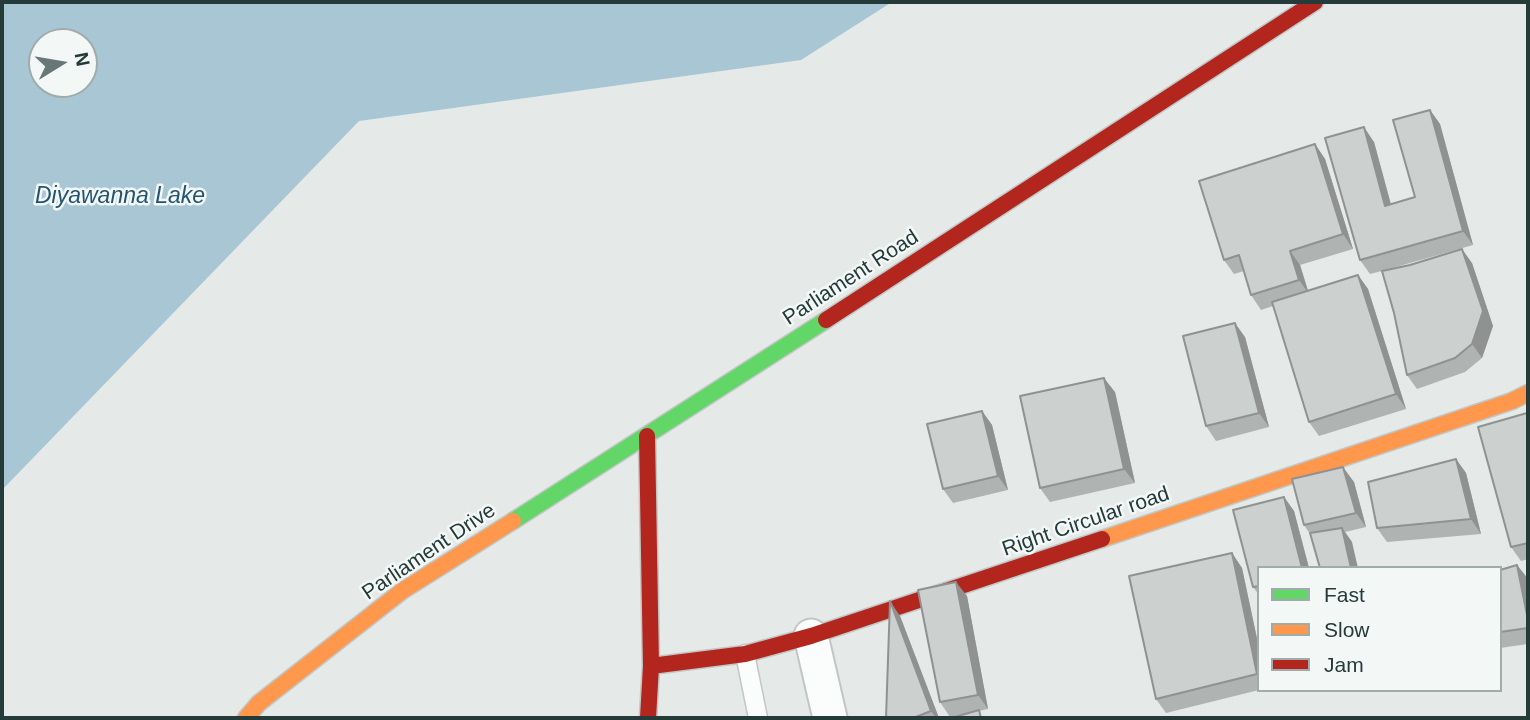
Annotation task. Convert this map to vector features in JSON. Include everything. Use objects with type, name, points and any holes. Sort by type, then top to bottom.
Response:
[{"type":"main road","name":"Parliament Road","points":[[647,436],[1315,2]]},
{"type":"main road","name":"Right Circular road","points":[[651,666],[745,654],[811,636],[1512,401],[1528,393]]},
{"type":"main road","points":[[647,436],[651,666],[648,718]]},
{"type":"main road","name":"Parliament Drive","points":[[246,718],[259,703],[402,591],[647,436]]},
{"type":"street","points":[[811,636],[830,718]]},
{"type":"lane","points":[[745,654],[758,718]]},
{"type":"water","name":"Diyawanna Lake","points":[[2,2],[892,2],[801,60],[359,121],[2,490]]},
{"type":"building","points":[[1430,110],[1463,231],[1360,260],[1325,138],[1364,127],[1385,206],[1415,197],[1393,120]]},
{"type":"building","points":[[1315,144],[1343,234],[1290,251],[1299,280],[1251,295],[1239,255],[1224,260],[1199,181]]},
{"type":"building","points":[[1462,249],[1483,311],[1472,344],[1455,358],[1407,375],[1382,271]]},
{"type":"building","points":[[1358,275],[1396,394],[1309,422],[1272,302]]},
{"type":"building","points":[[1235,323],[1259,413],[1206,426],[1183,336]]},
{"type":"building","points":[[1104,378],[1124,469],[1040,488],[1020,396]]},
{"type":"building","points":[[982,411],[998,476],[943,489],[927,424]]},
{"type":"building","points":[[1527,413],[1528,543],[1511,547],[1478,427]]},
{"type":"building","points":[[1456,459],[1471,519],[1377,528],[1368,482]]},
{"type":"building","points":[[1343,467],[1356,513],[1304,525],[1292,479]]},
{"type":"building","points":[[1284,497],[1301,566],[1257,566],[1257,586],[1253,587],[1233,510]]},
{"type":"building","points":[[1342,528],[1351,566],[1319,566],[1310,533]]},
{"type":"building","points":[[1232,553],[1257,674],[1156,699],[1129,576]]},
{"type":"building","points":[[1517,565],[1528,628],[1502,632],[1502,569]]},
{"type":"building","points":[[956,582],[978,695],[940,702],[918,590]]},
{"type":"building","points":[[890,601],[931,711],[913,718],[886,718]]},
{"type":"building","points":[[979,710],[981,718],[951,718]]},
{"type":"traffic: fast","points":[[513,521],[826,320]]},
{"type":"traffic: slow","points":[[1102,539],[1512,401],[1528,393]]},
{"type":"traffic: slow","points":[[246,718],[259,703],[402,591],[513,521]]},
{"type":"traffic: jam","points":[[826,320],[1315,2]]},
{"type":"traffic: jam","points":[[647,436],[651,666],[648,718]]},
{"type":"traffic: jam","points":[[651,666],[745,654],[811,636],[1102,539]]}]
